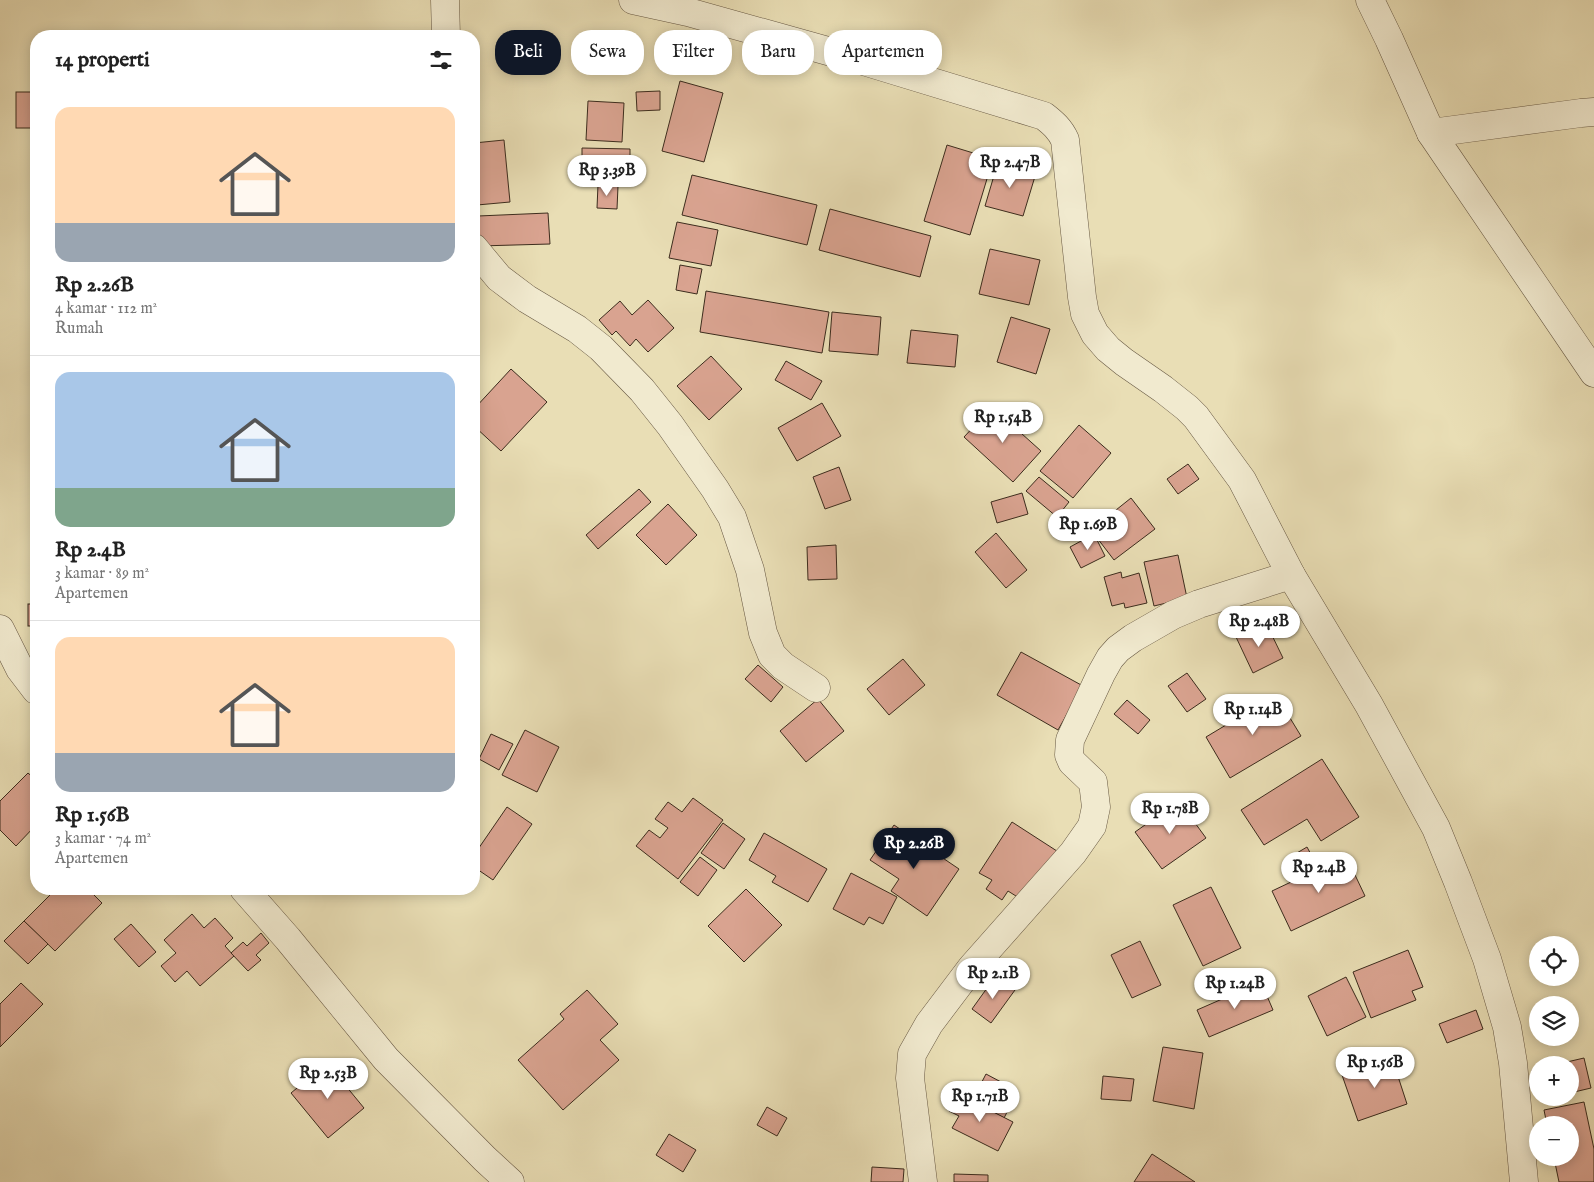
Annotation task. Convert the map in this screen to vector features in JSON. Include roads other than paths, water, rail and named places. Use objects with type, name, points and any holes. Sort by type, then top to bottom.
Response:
[{"type":"street","points":[[445,0],[446,30]]},
{"type":"street","points":[[633,0],[688,6],[1044,116],[1061,132],[1065,140],[1082,297],[1089,325],[1095,334],[1124,362],[1163,389],[1196,417],[1242,480],[1291,575],[1378,721],[1436,828],[1488,959],[1507,1027],[1513,1064],[1524,1182]]},
{"type":"street","points":[[1370,0],[1432,133],[1594,373]]},
{"type":"street","points":[[1432,133],[1594,112]]},
{"type":"street","points":[[480,255],[499,278],[527,299],[577,329],[601,348],[642,390],[670,426],[715,489],[732,517],[750,570],[763,633],[772,655],[783,666],[816,688]]},
{"type":"street","points":[[923,1182],[910,1078],[912,1054],[929,1024],[972,967],[1073,853],[1092,826],[1096,807],[1093,782],[1072,762],[1068,748],[1070,740],[1110,658],[1118,649],[1133,638],[1173,615],[1199,604],[1291,575]]},
{"type":"street","points":[[0,629],[20,669],[30,682]]},
{"type":"street","points":[[249,895],[288,939],[386,1059],[485,1160],[510,1182]]}]
